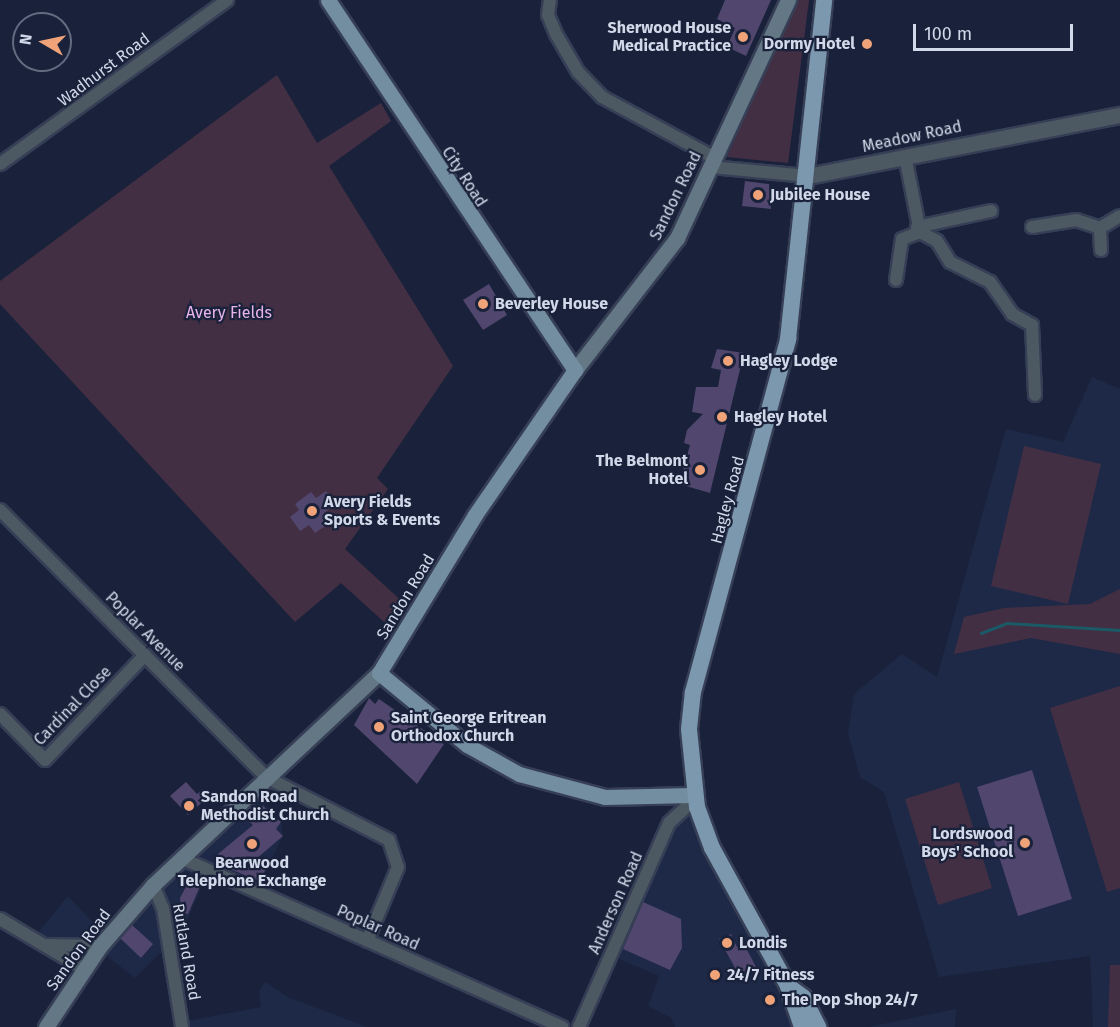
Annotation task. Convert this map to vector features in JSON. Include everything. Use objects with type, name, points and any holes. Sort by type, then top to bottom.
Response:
[{"type":"highway","name":"Hagley Road","points":[[802,1027],[788,987],[712,848],[694,797],[693,692],[788,339],[808,176],[824,0]]},
{"type":"highway","name":"Hagley Road","points":[[788,987],[803,998],[818,1027]]},
{"type":"main road","name":"City Road","points":[[328,0],[574,370]]},
{"type":"main road","name":"Sandon Road","points":[[46,1027],[100,946],[153,885],[379,673],[475,515],[574,370],[668,254],[788,0]]},
{"type":"main road","points":[[379,673],[467,745],[519,774],[605,797],[694,797]]},
{"type":"street","name":"Wadhurst Road","points":[[0,164],[227,0]]},
{"type":"street","points":[[550,0],[548,15],[556,34],[578,72],[602,97],[713,162]]},
{"type":"street","name":"Meadow Road","points":[[713,162],[808,176],[1120,115]]},
{"type":"street","points":[[905,156],[918,229],[938,241],[950,262],[990,282],[1012,314],[1032,325],[1035,394]]},
{"type":"street","points":[[896,280],[902,239],[918,229],[991,211]]},
{"type":"street","points":[[1032,227],[1076,220],[1100,228],[1120,216]]},
{"type":"street","points":[[1100,228],[1101,250]]},
{"type":"street","name":"Poplar Avenue","points":[[0,510],[266,777],[389,840],[394,848],[398,867],[367,941]]},
{"type":"street","name":"Cardinal Close","points":[[0,714],[45,760],[145,655]]},
{"type":"street","name":"Anderson Road","points":[[579,1027],[669,824],[694,797]]},
{"type":"street","name":"Poplar Road","points":[[181,858],[562,1027]]},
{"type":"street","name":"Rutland Road","points":[[153,885],[163,908],[182,1027]]},
{"type":"street","points":[[0,919],[84,969]]},
{"type":"street","points":[[46,945],[100,946]]},
{"type":"shaded area","points":[[1092,377],[1120,389],[1120,1027],[1093,1027],[1090,956],[939,977],[884,792],[860,777],[848,733],[854,694],[902,654],[937,677],[1006,429],[1063,442]]},
{"type":"shaded area","points":[[251,791],[281,822],[283,836],[255,893],[208,872],[186,923],[166,927],[170,952],[159,954],[135,978],[98,949],[91,959],[33,939],[68,896],[107,937]]},
{"type":"shaded area","points":[[694,800],[810,1027],[675,1027],[671,1018],[648,1006],[659,976],[610,955],[669,823]]},
{"type":"shaded area","points":[[265,982],[288,997],[367,1027],[182,1027],[181,1022],[261,1007],[259,991]]},
{"type":"shaded area","points":[[956,1009],[955,1027],[868,1027]]},
{"type":"green space","points":[[796,0],[809,0],[788,163],[727,157]]},
{"type":"green space","name":"Avery Fields","points":[[277,75],[317,143],[381,103],[391,121],[329,166],[453,366],[377,478],[388,489],[345,549],[407,606],[393,630],[341,583],[295,622],[0,304],[0,281]]},
{"type":"green space","points":[[1024,446],[1101,464],[1068,604],[991,586]]},
{"type":"green space","points":[[1120,589],[1120,654],[1031,638],[954,654],[964,617],[1004,608],[1090,604]]},
{"type":"green space","points":[[1120,686],[1120,888],[1107,892],[1050,708]]},
{"type":"green space","points":[[959,782],[992,888],[938,905],[905,799]]},
{"type":"green space","points":[[1110,965],[1120,965],[1120,1027],[1108,1027]]},
{"type":"building","name":"Sherwood House Medical Practice","points":[[725,0],[771,0],[746,56],[727,47],[735,28],[717,19]]},
{"type":"building","name":"Jubilee House","points":[[745,181],[769,184],[771,209],[742,206]]},
{"type":"building","name":"Beverley House","points":[[489,284],[507,315],[483,330],[463,300]]},
{"type":"building","points":[[717,349],[744,353],[710,493],[679,484],[690,445],[684,443],[687,430],[703,414],[692,412],[696,387],[718,387],[721,370],[711,368]]},
{"type":"building","name":"Avery Fields Sports & Events","points":[[326,491],[335,504],[324,513],[331,522],[315,533],[309,525],[300,531],[290,517],[299,510],[295,504],[311,492],[316,498]]},
{"type":"building","points":[[369,698],[375,704],[379,699],[444,744],[417,784],[354,725]]},
{"type":"building","name":"Lordswood Boys' School","points":[[1032,770],[1072,899],[1018,916],[977,787]]},
{"type":"building","name":"Sandon Road Methodist Church","points":[[186,782],[197,794],[203,789],[209,796],[188,815],[170,796]]},
{"type":"building","name":"Bearwood Telephone Exchange","points":[[263,806],[281,822],[276,829],[283,836],[256,859],[266,869],[259,881],[220,865],[218,854],[253,825],[248,820]]},
{"type":"building","points":[[190,879],[201,884],[188,914],[181,912],[180,898]]},
{"type":"building","points":[[643,902],[681,919],[682,948],[670,970],[623,949]]},
{"type":"building","points":[[132,925],[153,944],[141,958],[120,938]]},
{"type":"building","points":[[731,934],[737,947],[744,944],[756,967],[739,975],[719,939]]},
{"type":"waterway","points":[[981,633],[1007,623],[1120,630]]},
{"type":"place","name":"Sherwood House Medical Practice","points":[[743,37]]},
{"type":"place","name":"Dormy Hotel","points":[[867,44]]},
{"type":"place","name":"Jubilee House","points":[[758,195]]},
{"type":"place","name":"Beverley House","points":[[483,304]]},
{"type":"place","name":"Hagley Lodge","points":[[728,361]]},
{"type":"place","name":"Hagley Hotel","points":[[722,417]]},
{"type":"place","name":"The Belmont Hotel","points":[[700,470]]},
{"type":"place","name":"Avery Fields Sports & Events","points":[[312,511]]},
{"type":"place","name":"Saint George Eritrean Orthodox Church","points":[[379,727]]},
{"type":"place","name":"Sandon Road Methodist Church","points":[[189,806]]},
{"type":"place","name":"Lordswood Boys' School","points":[[1025,843]]},
{"type":"place","name":"Bearwood Telephone Exchange","points":[[252,844]]},
{"type":"place","name":"Londis","points":[[727,943]]},
{"type":"place","name":"24/7 Fitness","points":[[715,975]]},
{"type":"place","name":"The Pop Shop 24/7","points":[[770,1000]]}]
